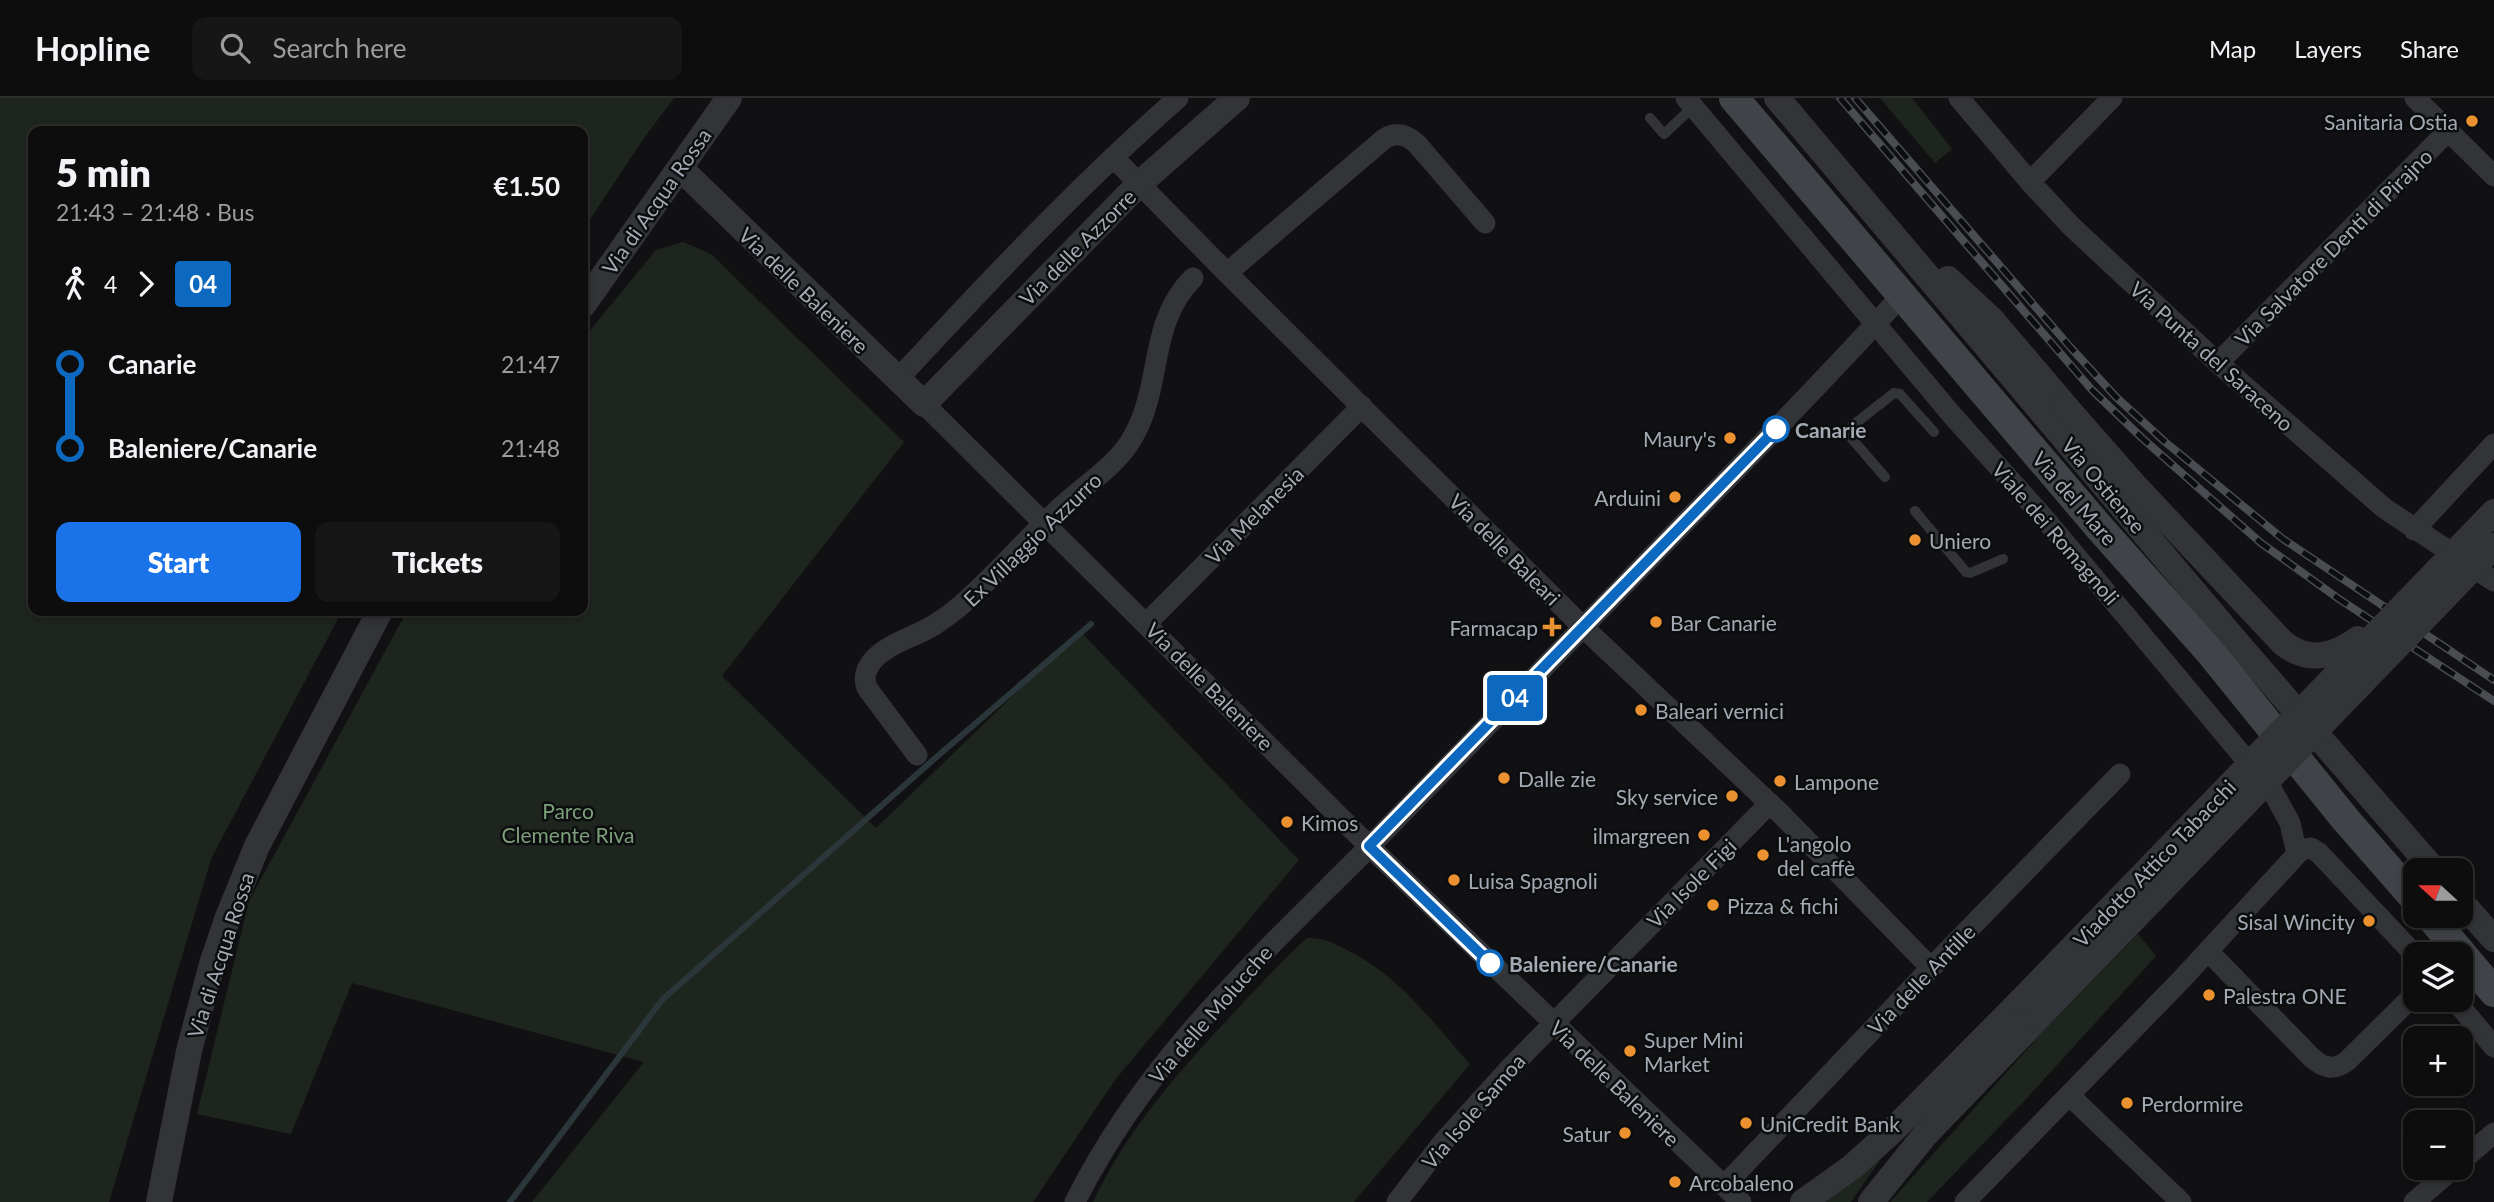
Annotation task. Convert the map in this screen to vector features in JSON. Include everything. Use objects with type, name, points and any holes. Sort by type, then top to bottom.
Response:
[{"type":"main road","name":"Via del Mare","points":[[1734,98],[2098,526],[2210,652],[2346,820],[2403,885]]},
{"type":"main road","points":[[2440,928],[2494,992]]},
{"type":"street","name":"Via di Acqua Rossa","points":[[588,298],[729,98]]},
{"type":"street","name":"Via delle Azzorre","points":[[897,380],[1003,265],[1113,157],[1178,98]]},
{"type":"street","name":"Via delle Azzorre","points":[[924,404],[1139,184],[1237,98]]},
{"type":"street","name":"Via Ostiense","points":[[1777,98],[2238,644],[2424,858]]},
{"type":"street","name":"Via Punta del Saraceno","points":[[1959,98],[2030,182],[2121,274],[2218,363],[2384,508],[2494,581]]},
{"type":"street","points":[[2030,182],[2112,98]]},
{"type":"street","points":[[2415,98],[2494,176]]},
{"type":"street","name":"Viale dei Romagnoli","points":[[1690,102],[2273,792],[2288,816],[2297,854]]},
{"type":"street","name":"Via Salvatore Denti di Pirajno","points":[[2218,363],[2448,131]]},
{"type":"street","points":[[1227,273],[1384,139],[1395,134],[1413,140],[1485,223]]},
{"type":"street","name":"Via delle Baleari","points":[[1113,157],[1583,627],[1770,803],[1931,968]]},
{"type":"street","name":"Via delle Baleniere","points":[[680,169],[1147,623],[1369,846],[1741,1202]]},
{"type":"street","points":[[1904,247],[1944,276],[1980,308],[2136,487],[2273,633],[2294,651],[2313,656],[2334,653],[2347,647],[2396,611]]},
{"type":"street","name":"Ex Villaggio Azzurro","points":[[917,755],[867,688],[867,668],[881,653],[926,630],[958,609],[1044,522],[1115,459],[1130,442],[1146,406],[1167,315],[1181,290],[1193,278]]},
{"type":"street","name":"Via delle Molucche","points":[[1075,1202],[1117,1128],[1191,1029],[1247,968],[1583,627],[1901,296]]},
{"type":"street","name":"Via Melanesia","points":[[1147,623],[1362,406]]},
{"type":"street","points":[[2414,530],[2494,444]]},
{"type":"street","name":"Viadotto Attico Tabacchi","points":[[1871,1202],[2028,1011],[2396,611],[2494,512]]},
{"type":"street","name":"Viadotto Attico Tabacchi","points":[[1803,1202],[1852,1167],[2028,1011],[2494,546]]},
{"type":"street","name":"Via di Acqua Rossa","points":[[159,1202],[181,1082],[228,917],[257,846],[377,616]]},
{"type":"street","name":"Via delle Antille","points":[[1724,1186],[2120,774]]},
{"type":"street","name":"Via Isole Figi","points":[[1552,1023],[1770,803]]},
{"type":"street","points":[[1965,1202],[2208,951],[2297,854],[2311,848],[2319,853],[2403,942]]},
{"type":"street","points":[[2473,916],[2494,939]]},
{"type":"street","points":[[2208,951],[2312,1058],[2325,1067],[2336,1068],[2343,1064],[2403,1006]]},
{"type":"street","points":[[2465,1012],[2494,1047]]},
{"type":"street","name":"Via Isole Samoa","points":[[1397,1202],[1444,1141],[1552,1023]]},
{"type":"street","points":[[2069,1095],[2180,1202]]},
{"type":"street","points":[[2473,1151],[2494,1133]]},
{"type":"street","points":[[2414,1202],[2440,1180]]},
{"type":"lane","points":[[1650,118],[1664,134],[1690,102]]},
{"type":"lane","points":[[1885,477],[1852,439],[1852,426],[1894,393],[1900,394],[1934,432]]},
{"type":"lane","points":[[1915,511],[1966,572],[1970,573],[2003,559]]},
{"type":"green space","points":[[0,98],[674,98],[588,222],[588,126],[28,126],[28,616],[339,616],[211,859],[109,1202],[0,1202]]},
{"type":"green space","points":[[1880,98],[1912,98],[1952,149],[1935,163]]},
{"type":"green space","name":"Parco Clemente Riva","points":[[683,242],[711,254],[904,442],[722,676],[876,828],[1080,631],[1299,860],[1115,1080],[1033,1202],[532,1202],[644,1062],[352,983],[291,1134],[197,1114],[249,901],[404,616],[588,616],[588,333],[656,250]]},
{"type":"green space","points":[[2138,934],[2156,956],[2028,1097],[1927,1202],[1890,1202],[2040,1035]]},
{"type":"green space","points":[[1307,938],[1336,944],[1387,976],[1416,1003],[1470,1064],[1354,1202],[1093,1202],[1121,1152],[1171,1082]]},
{"type":"green space","points":[[1892,1143],[1851,1202],[1816,1202]]},
{"type":"waterway","points":[[510,1202],[662,1000],[1091,624]]},
{"type":"railway","points":[[1840,98],[2092,390],[2142,438],[2261,543],[2339,599],[2494,701]]},
{"type":"railway","points":[[1855,98],[2071,348],[2116,397],[2164,441],[2283,539],[2494,680]]},
{"type":"bus line","name":"04","points":[[1490,963],[1369,846],[1776,429]]},
{"type":"place","name":"Sanitaria Ostia","points":[[2472,121]]},
{"type":"place","name":"Canarie","points":[[1776,429]]},
{"type":"place","name":"Maury's","points":[[1730,438]]},
{"type":"place","name":"Arduini","points":[[1675,497]]},
{"type":"place","name":"Uniero","points":[[1915,540]]},
{"type":"place","name":"Bar Canarie","points":[[1656,622]]},
{"type":"place","name":"Farmacap","points":[[1552,627]]},
{"type":"place","name":"Baleari vernici","points":[[1641,710]]},
{"type":"place","name":"Dalle zie","points":[[1504,778]]},
{"type":"place","name":"Lampone","points":[[1780,781]]},
{"type":"place","name":"Sky service","points":[[1732,796]]},
{"type":"place","name":"Kimos","points":[[1287,822]]},
{"type":"place","name":"ilmargreen","points":[[1704,835]]},
{"type":"place","name":"L'angolo del caffè","points":[[1763,855]]},
{"type":"place","name":"Luisa Spagnoli","points":[[1454,880]]},
{"type":"place","name":"Pizza & fichi","points":[[1713,905]]},
{"type":"place","name":"Sisal Wincity","points":[[2369,921]]},
{"type":"place","name":"Baleniere/Canarie","points":[[1490,963]]},
{"type":"place","name":"Palestra ONE","points":[[2209,995]]},
{"type":"place","name":"Super Mini Market","points":[[1630,1051]]},
{"type":"place","name":"Perdormire","points":[[2127,1103]]},
{"type":"place","name":"UniCredit Bank","points":[[1746,1123]]},
{"type":"place","name":"Satur","points":[[1625,1133]]},
{"type":"place","name":"Arcobaleno","points":[[1675,1182]]}]
